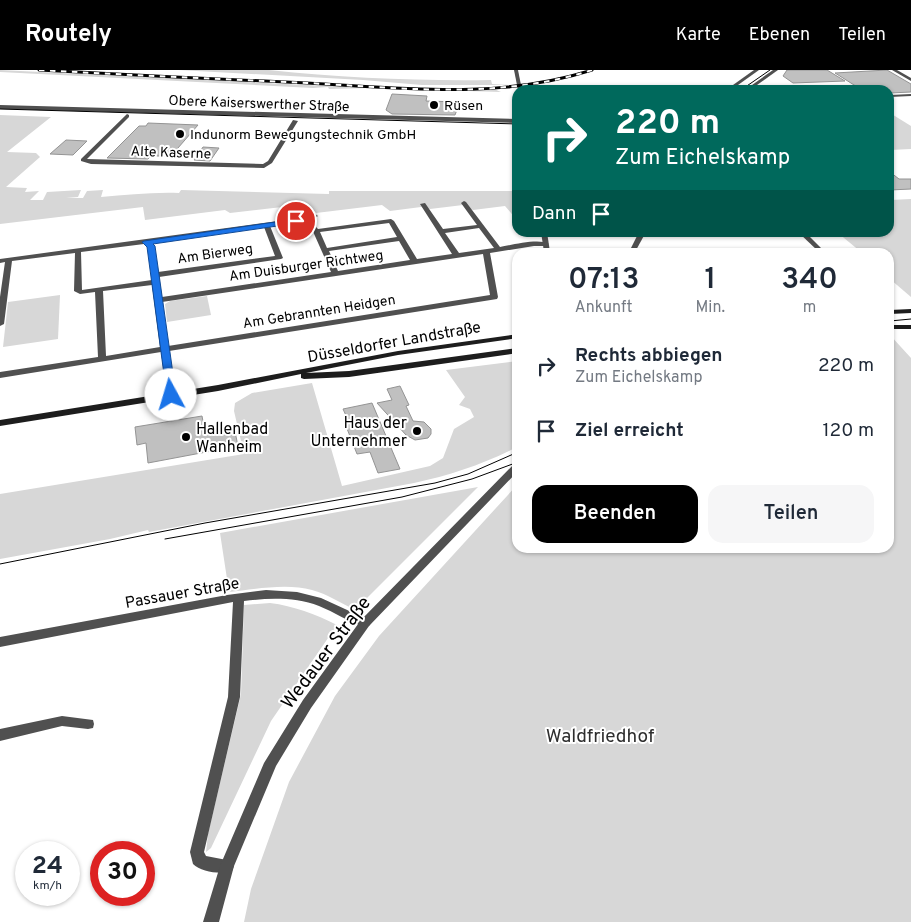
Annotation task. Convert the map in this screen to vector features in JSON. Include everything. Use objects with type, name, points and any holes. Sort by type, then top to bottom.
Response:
[{"type":"main road","points":[[894,312],[911,311]]},
{"type":"main road","points":[[894,327],[911,327]]},
{"type":"main road","name":"Düsseldorfer Landstraße","points":[[0,423],[275,378],[398,353],[512,337]]},
{"type":"main road","name":"Düsseldorfer Landstraße","points":[[275,378],[349,374],[512,351]]},
{"type":"street","points":[[516,70],[519,85]]},
{"type":"street","points":[[735,85],[757,70]]},
{"type":"street","points":[[754,85],[776,70]]},
{"type":"street","points":[[894,70],[911,80]]},
{"type":"street","points":[[894,96],[911,95]]},
{"type":"street","name":"Obere Kaiserswerther Straße","points":[[0,107],[512,122]]},
{"type":"street","name":"Obere Kaiserswerther Straße","points":[[0,113],[512,127]]},
{"type":"street","name":"Alte Kaserne","points":[[126,116],[83,160],[91,162],[264,166],[270,162],[295,121]]},
{"type":"street","points":[[464,203],[499,250]]},
{"type":"street","points":[[423,204],[457,256]]},
{"type":"street","points":[[0,261],[313,218],[316,232],[335,274]]},
{"type":"street","points":[[316,232],[391,221],[415,262]]},
{"type":"street","name":"Am Bierweg","points":[[78,251],[78,291],[99,290],[279,258],[266,225]]},
{"type":"street","points":[[441,231],[481,226]]},
{"type":"street","points":[[634,248],[640,237]]},
{"type":"street","points":[[806,237],[817,248]]},
{"type":"street","points":[[324,250],[402,239]]},
{"type":"street","points":[[146,242],[150,244],[156,279],[171,395]]},
{"type":"street","name":"Am Duisburger Richtweg","points":[[158,300],[486,251],[512,249]]},
{"type":"street","name":"Am Gebrannten Heidgen","points":[[0,375],[494,298],[486,251]]},
{"type":"street","points":[[0,324],[3,278],[9,260]]},
{"type":"street","points":[[99,290],[102,359]]},
{"type":"street","name":"Wedauer Straße","points":[[211,922],[227,866],[271,763],[306,704],[365,624],[512,471]]},
{"type":"street","name":"Passauer Straße","points":[[0,642],[239,597],[266,594],[297,596],[321,602],[365,624]]},
{"type":"street","points":[[227,866],[202,863],[198,859],[197,852],[234,697],[239,597]]},
{"type":"street","points":[[0,735],[62,721],[88,724]]},
{"type":"green space","points":[[0,70],[328,86],[456,89],[510,87],[510,89],[494,89],[501,92],[370,88],[329,89],[328,87],[313,88],[0,72]]},
{"type":"green space","points":[[178,70],[269,70],[380,78],[491,80],[492,84],[510,85],[422,85]]},
{"type":"green space","points":[[0,115],[51,117],[7,152],[36,153],[40,157],[6,187],[27,188],[25,192],[39,191],[30,200],[43,200],[47,192],[81,190],[78,197],[66,198],[83,198],[87,191],[103,190],[101,197],[149,193],[179,193],[181,190],[329,194],[329,191],[512,191],[512,214],[505,206],[473,210],[463,205],[390,211],[382,205],[316,213],[308,204],[230,213],[225,210],[145,220],[143,207],[0,224]]},
{"type":"green space","points":[[894,115],[911,126],[911,149],[894,150]]},
{"type":"green space","points":[[911,199],[911,297],[894,282],[894,248],[856,248],[843,237],[894,237],[894,200]]},
{"type":"green space","points":[[60,295],[58,339],[3,347],[8,302]]},
{"type":"green space","points":[[207,296],[211,315],[167,322],[165,304],[170,301]]},
{"type":"green space","name":"Waldfriedhof","points":[[894,339],[911,358],[911,922],[244,922],[251,889],[289,782],[335,696],[379,636],[512,490],[512,553],[894,553]]},
{"type":"green space","points":[[512,362],[512,450],[454,473],[414,483],[149,532],[148,530],[110,539],[0,559],[0,494],[244,454],[234,411],[235,403],[252,393],[312,383],[342,486],[430,466],[443,458],[454,429],[474,417],[470,409],[459,405],[465,397],[446,370]]},
{"type":"green space","points":[[478,487],[355,610],[323,594],[302,588],[271,587],[229,592],[220,533]]},
{"type":"green space","points":[[270,603],[304,611],[337,625],[271,721],[211,848],[206,852],[208,834],[241,694],[244,605]]},
{"type":"building","points":[[787,70],[827,70],[845,81],[793,83],[783,76]]},
{"type":"building","points":[[887,70],[911,84],[911,92],[894,93],[894,85],[854,85],[835,73]]},
{"type":"building","points":[[392,94],[427,96],[426,101],[460,102],[455,115],[392,114],[386,110]]},
{"type":"building","name":"Indunorm Bewegungstechnik GmbH","points":[[148,123],[198,125],[171,156],[151,156],[148,159],[107,158],[139,126],[146,126]]},
{"type":"building","points":[[66,140],[87,141],[73,155],[50,154]]},
{"type":"building","points":[[203,147],[219,148],[210,161],[194,160]]},
{"type":"building","points":[[894,175],[899,179],[911,179],[911,189],[894,190]]},
{"type":"building","points":[[400,386],[409,405],[406,406],[413,421],[424,422],[431,429],[431,434],[428,438],[415,440],[406,435],[377,403],[392,400],[387,389]]},
{"type":"building","points":[[372,403],[400,469],[378,473],[370,452],[357,454],[344,421],[348,420],[343,409]]},
{"type":"building","name":"Hallenbad Wanheim","points":[[202,416],[205,432],[234,427],[238,446],[148,463],[146,443],[137,445],[135,427]]},
{"type":"tram line","points":[[748,85],[770,70]]},
{"type":"tram line","points":[[0,109],[512,124]]},
{"type":"tram line","points":[[894,321],[911,319]]},
{"type":"tram line","points":[[0,564],[205,523],[435,483],[468,474],[512,455]]},
{"type":"tram line","points":[[165,539],[402,497],[472,479],[512,464]]},
{"type":"railway","points":[[39,70],[415,89],[486,89],[512,86]]},
{"type":"railway","points":[[521,85],[557,79],[592,70]]},
{"type":"place","name":"Rüsen","points":[[434,105]]},
{"type":"place","name":"Indunorm Bewegungstechnik GmbH","points":[[180,134]]},
{"type":"place","name":"Haus der Unternehmer","points":[[417,431]]},
{"type":"place","name":"Hallenbad Wanheim","points":[[186,437]]},
{"type":"route","points":[[171,395],[151,246],[146,242],[296,221]]}]
